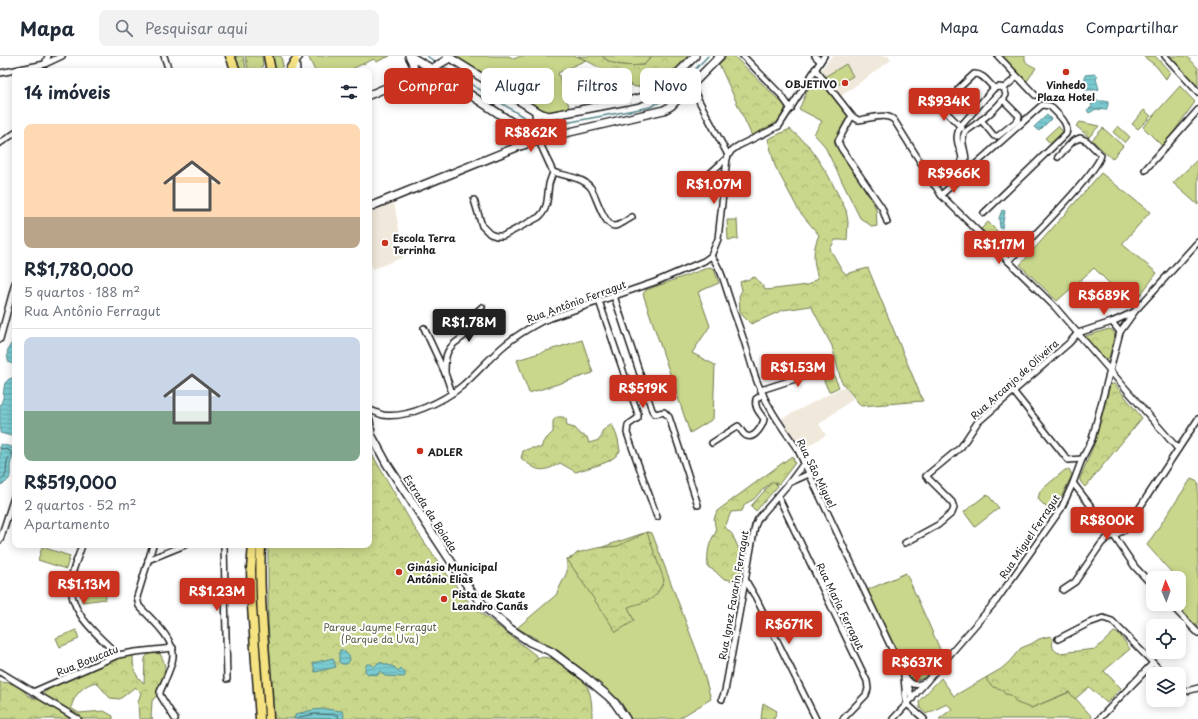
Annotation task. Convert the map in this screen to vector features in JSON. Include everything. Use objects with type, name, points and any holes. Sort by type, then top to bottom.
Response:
[{"type":"main road","points":[[230,56],[236,68]]},
{"type":"main road","points":[[268,56],[269,68]]},
{"type":"main road","points":[[409,56],[429,68]]},
{"type":"main road","points":[[409,56],[414,64],[414,68]]},
{"type":"main road","points":[[432,68],[448,57],[536,111],[549,116],[637,99],[651,94],[664,87],[695,56]]},
{"type":"main road","points":[[701,76],[720,56]]},
{"type":"main road","points":[[292,68],[297,59]]},
{"type":"main road","points":[[372,94],[384,89]]},
{"type":"main road","points":[[473,97],[507,120],[533,134],[548,136],[557,135]]},
{"type":"main road","points":[[372,206],[517,147],[557,135],[664,110],[673,104]]},
{"type":"main road","points":[[517,147],[533,134],[536,127],[536,111]]},
{"type":"main road","name":"Estrada da Boiada","points":[[372,437],[387,464],[460,575],[488,610],[509,628],[530,642],[552,652],[585,677],[615,703],[626,719]]},
{"type":"main road","points":[[253,548],[251,569],[252,606],[260,719]]},
{"type":"main road","points":[[261,548],[260,579],[269,719]]},
{"type":"street","points":[[45,64],[48,56]]},
{"type":"street","points":[[25,68],[45,64],[62,56]]},
{"type":"street","points":[[164,56],[168,68]]},
{"type":"street","points":[[743,56],[781,95],[791,109]]},
{"type":"street","points":[[815,56],[820,61]]},
{"type":"street","points":[[707,176],[738,146],[779,126],[824,56]]},
{"type":"street","points":[[998,56],[1035,95]]},
{"type":"street","points":[[1166,56],[1198,92]]},
{"type":"street","points":[[815,69],[852,116],[858,120],[886,116],[892,118],[896,122],[941,195],[1055,307],[1110,373],[1178,450]]},
{"type":"street","points":[[0,73],[12,71]]},
{"type":"street","points":[[975,108],[959,95],[958,89],[977,73],[994,88]]},
{"type":"street","points":[[1004,88],[1017,76]]},
{"type":"street","points":[[960,168],[962,157],[957,138],[960,127],[994,88],[1004,88]]},
{"type":"street","points":[[934,185],[966,163],[962,138],[966,132],[1003,100],[1006,94],[1004,88]]},
{"type":"street","points":[[981,120],[994,136],[998,136],[1018,120],[1019,116],[1003,100]]},
{"type":"street","points":[[701,104],[728,156],[720,226],[711,256]]},
{"type":"street","points":[[941,195],[1042,105],[1050,106],[1066,125],[1066,134],[984,213]]},
{"type":"street","points":[[940,106],[966,132]]},
{"type":"street","points":[[1145,170],[1198,110]]},
{"type":"street","points":[[852,116],[838,141],[841,148],[882,208],[887,222]]},
{"type":"street","points":[[474,200],[482,226],[490,234],[496,236],[503,236],[539,217],[543,213],[546,209],[549,184],[553,172],[539,140],[533,134]]},
{"type":"street","points":[[0,143],[12,135]]},
{"type":"street","points":[[1008,262],[1034,236],[1092,172],[1100,160],[1101,155],[1087,141],[1080,138],[1073,141],[1058,157]]},
{"type":"street","points":[[553,172],[584,181],[590,188],[606,221],[612,226],[617,226],[632,217]]},
{"type":"street","name":"Rua Miguel Ferragut","points":[[893,719],[996,601],[1060,509],[1073,484],[1082,459],[1092,439],[1120,332],[1135,311],[1198,242]]},
{"type":"street","name":"Rua Antônio Ferragut","points":[[372,411],[383,415],[408,414],[432,404],[452,393],[505,345],[525,330],[542,322],[655,282],[704,261],[711,256]]},
{"type":"street","name":"Rua São Miguel","points":[[711,256],[718,264],[754,374],[762,392],[776,419],[798,450],[907,681],[912,699]]},
{"type":"street","points":[[0,339],[12,294]]},
{"type":"street","points":[[614,296],[652,410],[656,414],[664,412],[669,417],[698,505]]},
{"type":"street","points":[[599,301],[638,414],[638,418],[628,425],[627,433],[657,517]]},
{"type":"street","points":[[445,374],[445,359],[448,351],[452,345],[469,333],[471,330],[472,316],[482,306]]},
{"type":"street","name":"Rua Arcanjo de Oliveira","points":[[905,543],[938,525],[952,513],[954,508],[952,502],[926,477],[927,474],[961,446],[977,423],[1069,343],[1078,333],[1112,322],[1135,311]]},
{"type":"street","points":[[1112,322],[1120,332]]},
{"type":"street","points":[[424,328],[452,393]]},
{"type":"street","points":[[712,443],[738,426],[748,437],[752,436],[763,424],[764,418],[758,412],[755,404],[756,399],[762,392],[820,371]]},
{"type":"street","points":[[1013,391],[1068,460],[1082,459]]},
{"type":"street","points":[[1063,590],[1075,582],[1106,539],[1125,530],[1198,419]]},
{"type":"street","name":"Rua Ignez Favarin Ferragut","points":[[722,699],[725,691],[746,581],[755,526],[758,519],[790,482],[804,463]]},
{"type":"street","name":"Rua Ignez Favarin Ferragut","points":[[790,482],[809,474]]},
{"type":"street","points":[[1073,484],[1114,536],[1135,567],[1146,579]]},
{"type":"street","name":"Rua Maria Ferragut","points":[[778,496],[867,681],[868,689],[866,695],[843,719]]},
{"type":"street","points":[[0,540],[12,503]]},
{"type":"street","points":[[81,548],[71,579],[73,603],[83,619],[118,655]]},
{"type":"street","points":[[152,548],[137,597],[140,606],[173,648],[173,658],[160,695],[176,719]]},
{"type":"street","points":[[148,560],[178,548]]},
{"type":"street","points":[[224,548],[227,679]]},
{"type":"street","points":[[746,581],[756,598],[816,719]]},
{"type":"street","points":[[1177,611],[1198,633]]},
{"type":"street","points":[[1058,639],[1103,618],[1112,621],[1157,667]]},
{"type":"street","name":"Rua Botucatu","points":[[33,692],[118,655],[173,648]]},
{"type":"street","points":[[1099,719],[1153,663]]},
{"type":"street","points":[[0,672],[78,719]]},
{"type":"street","points":[[903,674],[910,683],[914,685],[928,680]]},
{"type":"street","name":"Rua São Miguel","points":[[903,674],[907,704]]},
{"type":"street","points":[[1186,691],[1198,688]]},
{"type":"street","points":[[907,704],[924,719]]},
{"type":"shaded area","name":"OBJETIVO","points":[[832,56],[888,56],[891,60],[841,96],[821,70]]},
{"type":"shaded area","name":"Escola Terra Terrinha","points":[[394,203],[404,257],[373,269],[372,266],[372,212]]},
{"type":"shaded area","points":[[845,386],[853,399],[819,424],[826,435],[801,450],[781,419]]},
{"type":"green space","points":[[233,56],[243,56],[246,68],[239,68]]},
{"type":"green space","points":[[245,56],[262,56],[262,68],[248,68]]},
{"type":"green space","points":[[271,56],[281,56],[283,66],[281,68],[274,68]]},
{"type":"green space","points":[[308,56],[390,56],[376,62],[374,59],[354,68],[314,68]]},
{"type":"green space","points":[[455,56],[509,56],[514,59],[520,56],[576,56],[586,60],[569,68],[562,68],[562,71],[558,73],[562,85],[562,104],[568,104],[569,106],[564,111],[553,113],[542,111],[531,104],[554,104],[554,68],[481,68],[481,72]]},
{"type":"green space","points":[[578,56],[602,56],[606,60],[616,64],[633,66],[644,65],[652,56],[688,56],[677,68],[640,68],[640,86],[635,87],[632,85],[632,68],[600,68]]},
{"type":"green space","points":[[602,56],[652,56],[644,65],[633,66],[616,64],[606,60]]},
{"type":"green space","points":[[727,56],[734,56],[785,106],[785,110],[776,125],[752,136],[719,64]]},
{"type":"green space","points":[[1001,56],[1025,56],[1025,61],[1036,68],[1027,81]]},
{"type":"green space","points":[[1143,56],[1155,56],[1170,72],[1166,79],[1156,66]]},
{"type":"green space","points":[[1168,56],[1187,56],[1198,68],[1198,88]]},
{"type":"green space","points":[[846,64],[853,76],[834,87],[826,76]]},
{"type":"green space","points":[[816,79],[820,81],[848,116],[835,139],[835,145],[876,208],[877,226],[873,227],[860,218],[824,145],[814,134],[822,121],[799,109],[812,81]]},
{"type":"green space","points":[[1180,86],[1195,102],[1163,147],[1143,127]]},
{"type":"green space","points":[[1144,110],[1151,116],[1138,129],[1132,124]]},
{"type":"green space","points":[[1080,122],[1099,126],[1089,137],[1076,126]]},
{"type":"green space","points":[[1058,126],[1063,132],[1051,144],[1045,138]]},
{"type":"green space","points":[[1118,126],[1130,137],[1125,143],[1113,132]]},
{"type":"green space","points":[[1103,128],[1123,146],[1112,159],[1092,140]]},
{"type":"green space","points":[[790,129],[809,146],[828,175],[846,210],[848,222],[847,240],[835,240],[830,249],[842,270],[846,274],[868,268],[923,401],[861,406],[841,381],[832,346],[811,306],[783,310],[751,324],[740,313],[739,296],[742,290],[740,282],[755,277],[766,290],[808,285],[818,278],[815,267],[814,251],[819,235],[799,211],[775,166],[768,139]]},
{"type":"green space","points":[[1198,159],[1198,205],[1173,183]]},
{"type":"green space","points":[[1101,173],[1150,212],[1122,244],[1157,273],[1132,306],[1094,268],[1057,301],[1020,265]]},
{"type":"green space","points":[[727,220],[737,220],[738,239],[728,240]]},
{"type":"green space","points":[[988,222],[998,232],[992,239],[981,229]]},
{"type":"green space","points":[[710,267],[714,269],[719,283],[698,292],[710,326],[692,353],[715,365],[713,419],[690,433],[643,294],[646,290]]},
{"type":"green space","points":[[1109,329],[1115,334],[1109,358],[1107,360],[1102,360],[1085,339],[1086,336]]},
{"type":"green space","points":[[582,340],[593,373],[529,393],[517,360]]},
{"type":"green space","points":[[832,371],[839,387],[829,392],[821,374]]},
{"type":"green space","points":[[1115,384],[1142,418],[1085,487],[1080,481],[1080,478],[1095,442],[1110,385]]},
{"type":"green space","points":[[557,417],[563,417],[566,419],[567,426],[575,428],[580,434],[587,437],[589,443],[599,440],[602,436],[602,431],[612,424],[618,439],[620,451],[616,456],[606,462],[576,472],[560,463],[544,470],[539,470],[531,466],[521,458],[523,451],[531,448],[541,448],[543,442],[553,432],[553,421]]},
{"type":"green space","name":"Parque Jayme Ferragut (Parque da Uva)","points":[[372,454],[414,527],[443,569],[472,606],[538,657],[534,662],[539,658],[545,657],[559,662],[574,671],[588,688],[592,703],[592,719],[273,719],[268,621],[268,548],[372,548]]},
{"type":"green space","points":[[792,456],[795,463],[779,484],[774,482],[778,486],[756,511],[751,506],[773,481],[754,499],[745,504],[742,511],[731,512],[725,527],[732,534],[743,558],[738,582],[722,578],[708,567],[711,540],[716,532],[714,519],[717,511]]},
{"type":"green space","points":[[1069,469],[1072,475],[1053,514],[1038,499],[1040,491],[1065,470]]},
{"type":"green space","points":[[1191,479],[1198,482],[1198,628],[1182,611],[1186,611],[1186,571],[1170,571],[1147,545]]},
{"type":"green space","points":[[987,494],[999,508],[975,527],[964,512]]},
{"type":"green space","points":[[647,532],[652,533],[699,657],[711,699],[678,719],[631,719],[621,702],[560,652],[517,628],[556,595],[567,572],[567,559]]},
{"type":"green space","points":[[647,532],[664,580],[658,593],[650,599],[628,607],[634,621],[616,632],[567,559],[572,558],[577,553],[597,548],[618,546]]},
{"type":"green space","points":[[42,548],[70,556],[66,569],[38,560]]},
{"type":"green space","points":[[906,573],[943,656],[930,673],[918,680],[912,680],[907,674],[865,591]]},
{"type":"green space","points":[[105,587],[106,599],[82,602],[80,590]]},
{"type":"green space","points":[[76,630],[79,639],[60,647],[56,638]]},
{"type":"green space","points":[[1114,632],[1119,634],[1130,649],[1104,671],[1121,688],[1107,703],[1089,687],[1075,699],[1069,692],[1031,708],[1017,703],[1011,695],[1005,694],[1001,689],[993,687],[987,681],[987,677],[1001,669],[1021,648],[1039,639],[1050,636],[1053,639],[1054,649],[1059,653],[1096,649]]},
{"type":"green space","points":[[127,651],[133,655],[135,671],[144,683],[145,658],[151,651],[160,654],[163,660],[165,666],[164,678],[160,690],[152,701],[151,718],[153,719],[139,719],[138,702],[141,693],[135,687],[120,699],[110,698],[96,682],[91,683],[80,691],[74,699],[71,708],[79,713],[104,711],[113,716],[113,719],[0,719],[0,682],[20,686],[26,690],[24,691],[27,695],[36,699],[67,679],[88,669],[114,660]]},
{"type":"green space","points":[[987,677],[1031,708],[1070,692],[1092,717],[1091,719],[939,719],[952,709],[947,704],[926,714],[920,708],[919,701],[941,678],[954,696]]},
{"type":"green space","points":[[763,703],[777,711],[774,719],[761,719]]},
{"type":"water","points":[[1095,74],[1098,76],[1096,79],[1099,89],[1085,90],[1085,75]]},
{"type":"water","points":[[1090,96],[1098,101],[1108,102],[1106,110],[1096,109],[1089,113],[1087,110],[1092,107],[1088,99]]},
{"type":"water","points":[[1047,115],[1051,119],[1039,131],[1034,127]]},
{"type":"water","points":[[1002,210],[1005,211],[1002,228],[1000,228],[999,218]]},
{"type":"water","points":[[12,344],[12,364],[9,362],[7,356]]},
{"type":"water","points":[[12,378],[12,436],[0,433],[0,406],[3,398],[5,383]]},
{"type":"water","points":[[0,444],[12,447],[12,460],[8,481],[0,485]]},
{"type":"water","points":[[340,650],[343,650],[349,656],[350,660],[347,664],[342,664],[339,662]]},
{"type":"water","points":[[333,658],[336,667],[315,672],[313,663]]},
{"type":"water","points":[[379,662],[394,667],[398,671],[401,668],[405,673],[405,676],[385,676],[380,671],[378,675],[368,674],[365,671],[367,664],[371,664],[374,667]]},
{"type":"water","points":[[325,709],[342,711],[344,715],[343,719],[294,719],[296,714]]},
{"type":"waterway","points":[[427,56],[437,63]]},
{"type":"waterway","points":[[539,125],[544,127],[650,107],[667,98],[708,56]]},
{"type":"waterway","points":[[442,66],[533,123]]},
{"type":"place","name":"Vinhedo Plaza Hotel","points":[[1066,72]]},
{"type":"place","name":"OBJETIVO","points":[[845,83]]},
{"type":"place","name":"Escola Terra Terrinha","points":[[385,243]]},
{"type":"place","name":"ADLER","points":[[420,451]]},
{"type":"place","name":"Ginásio Municipal Antônio Elias","points":[[399,572]]},
{"type":"place","name":"Pista de Skate Leandro Canãs","points":[[444,599]]}]
